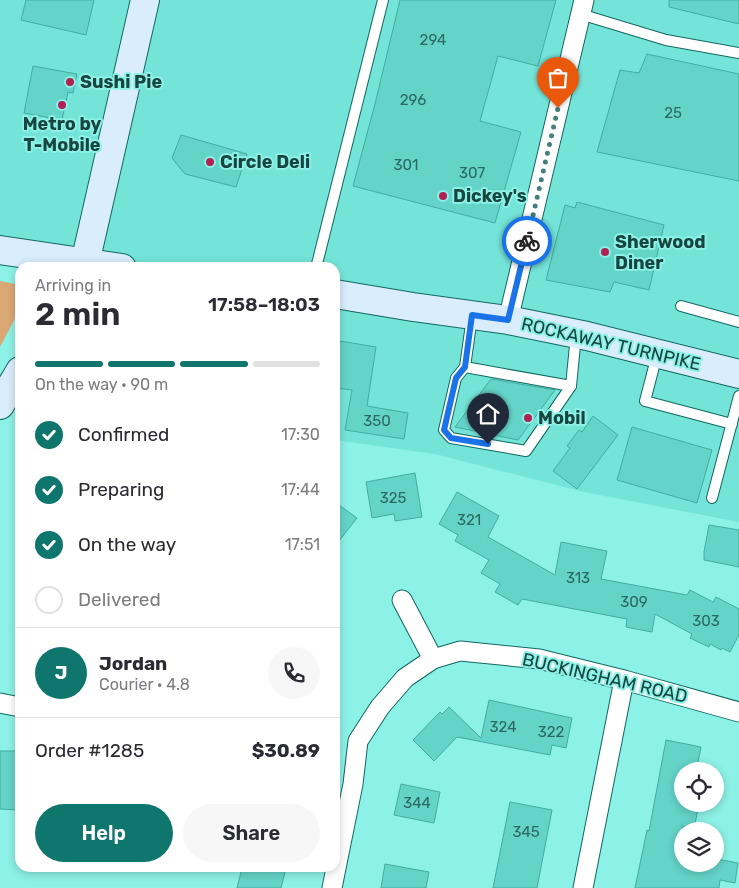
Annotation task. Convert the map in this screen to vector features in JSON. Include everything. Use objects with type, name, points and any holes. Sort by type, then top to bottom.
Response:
[{"type":"main road","points":[[84,262],[145,0]]},
{"type":"main road","points":[[0,250],[66,262]]},
{"type":"main road","name":"ROCKAWAY TURNPIKE","points":[[340,295],[508,320],[576,334],[739,374]]},
{"type":"main road","points":[[0,406],[15,380]]},
{"type":"street","points":[[508,320],[582,7]]},
{"type":"street","points":[[402,600],[433,659]]},
{"type":"street","name":"BUCKINGHAM ROAD","points":[[340,817],[344,782],[358,741],[380,707],[404,678],[433,659],[460,651],[539,659],[739,712]]},
{"type":"street","points":[[583,888],[624,680]]},
{"type":"street","points":[[0,703],[15,706]]},
{"type":"street","name":"BUCKINGHAM ROAD","points":[[332,888],[334,872]]},
{"type":"lane","points":[[318,262],[383,0]]},
{"type":"lane","points":[[582,7],[666,40],[739,54]]},
{"type":"lane","points":[[681,306],[739,322]]},
{"type":"lane","points":[[472,315],[465,367],[456,378],[444,430],[451,438],[526,451],[571,386],[576,334]]},
{"type":"lane","points":[[657,354],[645,400],[732,424]]},
{"type":"lane","points":[[465,367],[571,386]]},
{"type":"lane","points":[[712,498],[739,396]]},
{"type":"shaded area","points":[[0,0],[739,0],[739,522],[584,492],[435,454],[340,441],[340,262],[57,262],[0,250]]},
{"type":"shaded area","points":[[0,281],[15,284],[15,318],[0,347]]},
{"type":"building","points":[[26,0],[94,0],[86,35],[21,20]]},
{"type":"building","points":[[400,0],[556,0],[538,66],[498,56],[480,121],[521,132],[495,223],[353,186]]},
{"type":"building","points":[[669,0],[739,0],[739,24],[669,7]]},
{"type":"building","points":[[647,54],[739,74],[739,181],[597,152],[620,70],[639,73]]},
{"type":"building","points":[[33,66],[77,74],[73,93],[68,92],[62,120],[24,113]]},
{"type":"building","name":"Circle Deli","points":[[181,135],[247,154],[236,187],[185,174],[172,158]]},
{"type":"building","name":"Sherwood Diner","points":[[577,202],[664,225],[649,290],[614,282],[610,292],[546,280],[565,205],[575,208]]},
{"type":"building","points":[[340,341],[376,347],[367,406],[408,413],[404,439],[345,430],[352,390],[340,389]]},
{"type":"building","points":[[491,379],[555,390],[518,440],[455,427]]},
{"type":"building","points":[[593,416],[618,435],[577,489],[553,471],[570,448],[567,446],[579,430],[582,432]]},
{"type":"building","points":[[632,427],[712,450],[697,503],[617,480]]},
{"type":"building","points":[[415,473],[422,517],[395,521],[394,514],[372,518],[366,482]]},
{"type":"building","points":[[457,492],[499,516],[488,537],[555,575],[561,542],[607,551],[601,579],[687,595],[690,590],[713,602],[716,597],[739,609],[739,635],[730,652],[710,644],[709,647],[690,638],[692,634],[655,614],[652,632],[626,627],[627,619],[522,599],[518,605],[495,592],[500,584],[481,573],[489,560],[455,541],[458,535],[439,524]]},
{"type":"building","points":[[340,506],[357,518],[340,540]]},
{"type":"building","points":[[709,525],[739,530],[739,567],[704,560]]},
{"type":"building","points":[[489,700],[572,718],[566,748],[552,745],[550,755],[457,737],[434,761],[413,740],[440,712],[442,714],[449,707],[481,738]]},
{"type":"building","points":[[666,740],[701,747],[698,762],[674,762],[674,812],[697,812],[695,822],[674,822],[674,872],[724,872],[724,860],[738,863],[735,883],[720,880],[719,888],[635,888],[647,830],[649,831]]},
{"type":"building","points":[[0,751],[15,751],[15,810],[0,809]]},
{"type":"building","points":[[401,784],[440,792],[434,823],[394,815]]},
{"type":"building","points":[[510,802],[552,810],[537,888],[493,888]]},
{"type":"building","points":[[385,864],[429,872],[426,888],[381,888]]},
{"type":"building","points":[[241,872],[285,872],[281,888],[237,888]]},
{"type":"way so far","points":[[527,241],[558,108]]},
{"type":"place","name":"Sushi Pie","points":[[70,82]]},
{"type":"place","name":"Metro by T-Mobile","points":[[62,105]]},
{"type":"place","name":"Circle Deli","points":[[210,162]]},
{"type":"place","name":"Dickey's","points":[[443,196]]},
{"type":"place","name":"Sherwood Diner","points":[[605,252]]},
{"type":"place","name":"Mobil","points":[[528,418]]},
{"type":"route","points":[[488,444],[451,438],[444,430],[456,378],[465,367],[472,315],[508,320],[527,241]]}]
